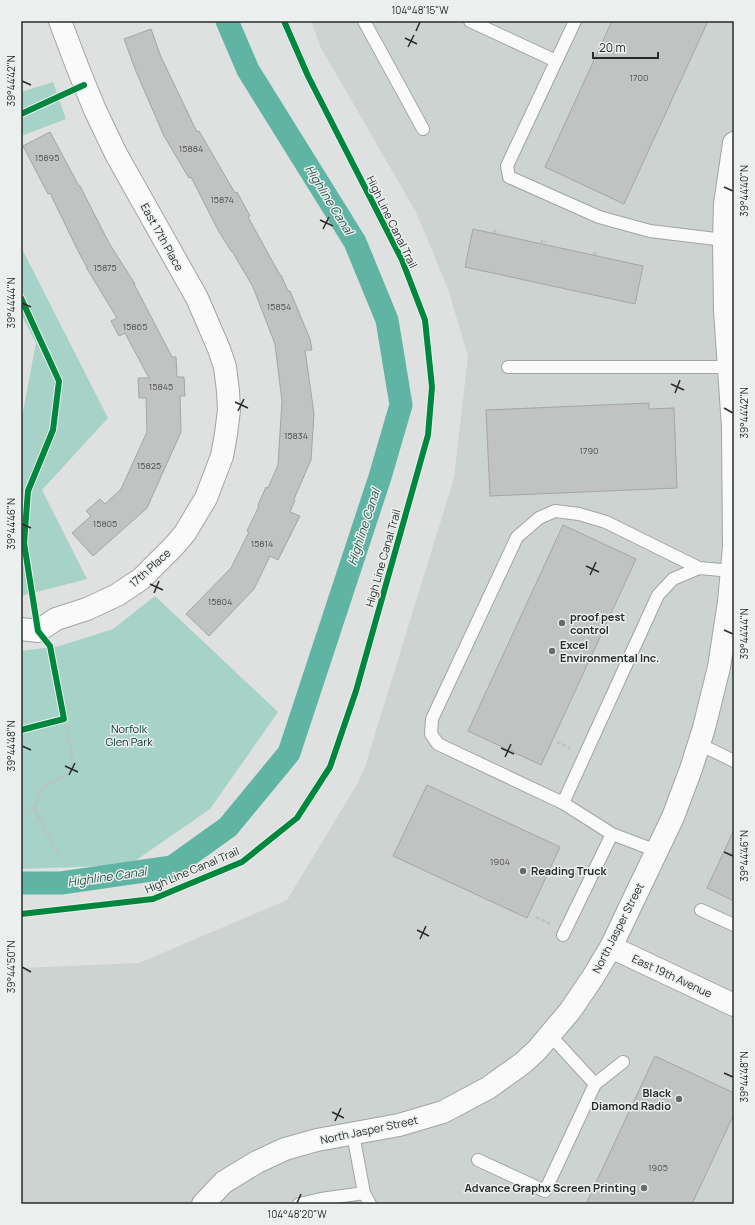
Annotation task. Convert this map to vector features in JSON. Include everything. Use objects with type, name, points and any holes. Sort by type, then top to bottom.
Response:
[{"type":"street","name":"East 17th Place","points":[[60,21],[84,84],[116,154],[197,298],[219,349],[225,367],[229,410],[226,434],[220,460]]},
{"type":"street","name":"North Jasper Street","points":[[203,1204],[224,1182],[257,1162],[284,1149],[317,1140],[399,1125],[443,1112],[488,1088],[523,1063],[537,1050],[574,1005],[611,947],[673,817],[691,769],[719,667],[729,602],[734,546],[734,427],[725,310],[729,269],[724,240],[725,204],[734,143]]},
{"type":"street","name":"17th Place","points":[[29,630],[117,595],[141,579],[185,533],[206,498],[220,460]]},
{"type":"street","name":"East 19th Avenue","points":[[611,947],[734,1005]]},
{"type":"lane","points":[[364,21],[423,129]]},
{"type":"lane","points":[[470,21],[556,61]]},
{"type":"lane","points":[[575,21],[507,166],[509,177],[599,217],[650,231],[724,240]]},
{"type":"lane","points":[[508,367],[729,367]]},
{"type":"lane","points":[[657,851],[612,834],[562,803],[438,744],[431,734],[432,719],[517,537],[539,518],[555,511],[579,514],[606,522],[699,568],[732,571]]},
{"type":"lane","points":[[562,803],[658,595],[673,579],[699,568]]},
{"type":"lane","points":[[699,744],[734,761]]},
{"type":"lane","points":[[559,931],[612,834]]},
{"type":"lane","points":[[701,910],[734,925]]},
{"type":"lane","points":[[550,1035],[595,1084]]},
{"type":"lane","points":[[478,1160],[545,1191],[595,1084],[623,1062]]},
{"type":"lane","points":[[299,1204],[321,1199],[367,1199],[353,1134]]},
{"type":"path","points":[[21,114],[84,84]]},
{"type":"path","points":[[494,233],[494,231],[499,232]]},
{"type":"path","points":[[542,244],[542,241],[546,242]]},
{"type":"path","points":[[593,253],[597,254],[597,256]]},
{"type":"path","points":[[21,298],[59,381],[53,430],[28,491],[24,543],[29,630]]},
{"type":"path","points":[[598,654],[610,660]]},
{"type":"path","points":[[21,816],[34,808],[40,792],[46,785],[52,781],[63,778],[70,772],[72,754],[62,712]]},
{"type":"path","points":[[57,721],[64,719]]},
{"type":"path","points":[[557,742],[574,750]]},
{"type":"path","points":[[34,808],[59,856]]},
{"type":"path","points":[[536,917],[559,931]]},
{"type":"shaded area","points":[[311,21],[734,21],[734,1204],[21,1204],[21,968],[139,963],[287,900],[356,786],[364,770],[454,478],[468,356],[448,289],[416,212],[321,48]]},
{"type":"green space","points":[[53,82],[66,119],[21,136],[21,92]]},
{"type":"green space","points":[[21,247],[108,418],[42,490],[87,579],[21,596],[21,422],[36,343],[21,314]]},
{"type":"green space","name":"Norfolk Glen Park","points":[[155,596],[278,712],[210,809],[129,865],[21,869],[21,651],[60,646],[113,629]]},
{"type":"building","points":[[612,21],[708,21],[624,204],[545,167]]},
{"type":"building","points":[[151,29],[161,57],[197,132],[199,131],[235,193],[237,192],[250,216],[248,217],[281,275],[288,291],[290,291],[310,339],[312,350],[305,350],[314,414],[311,460],[290,512],[300,516],[278,560],[270,556],[254,589],[209,636],[186,614],[231,568],[249,532],[247,531],[259,506],[258,505],[266,487],[268,488],[278,465],[282,401],[275,344],[253,287],[218,230],[191,177],[189,178],[164,136],[135,69],[124,39]]},
{"type":"building","points":[[50,132],[109,243],[135,284],[172,357],[176,357],[177,377],[184,377],[185,396],[180,396],[181,432],[147,508],[93,556],[72,533],[91,516],[86,511],[100,499],[105,504],[121,489],[147,432],[146,398],[139,398],[138,378],[149,378],[125,333],[119,336],[111,321],[117,318],[86,267],[50,193],[48,194],[23,146]]},
{"type":"building","points":[[473,229],[643,266],[635,304],[465,267]]},
{"type":"building","points":[[649,403],[649,409],[674,408],[677,488],[490,496],[486,410]]},
{"type":"building","points":[[563,525],[636,559],[541,765],[468,731]]},
{"type":"building","points":[[427,785],[560,847],[527,918],[393,856]]},
{"type":"building","points":[[734,830],[734,901],[707,888]]},
{"type":"building","points":[[655,1056],[734,1093],[734,1114],[692,1204],[586,1204]]},
{"type":"waterway","name":"Highline Canal","points":[[21,883],[61,883],[172,867],[228,827],[289,753],[380,477],[401,405],[387,320],[355,242],[248,70],[227,21]]},
{"type":"cycle path","name":"High Line Canal Trail","points":[[21,914],[153,899],[242,862],[297,818],[330,767],[356,691],[428,435],[432,387],[425,320],[402,260],[308,76],[284,21]]},
{"type":"cycle path","points":[[21,114],[84,85]]},
{"type":"cycle path","points":[[21,298],[59,381],[53,430],[28,491],[24,543],[38,631],[50,646],[64,719],[21,730]]},
{"type":"place","name":"proof pest control","points":[[562,623]]},
{"type":"place","name":"Excel Environmental Inc.","points":[[552,651]]},
{"type":"place","name":"Reading Truck","points":[[523,871]]},
{"type":"place","name":"Black Diamond Radio","points":[[679,1099]]},
{"type":"place","name":"Advance Graphx Screen Printing","points":[[644,1188]]}]
